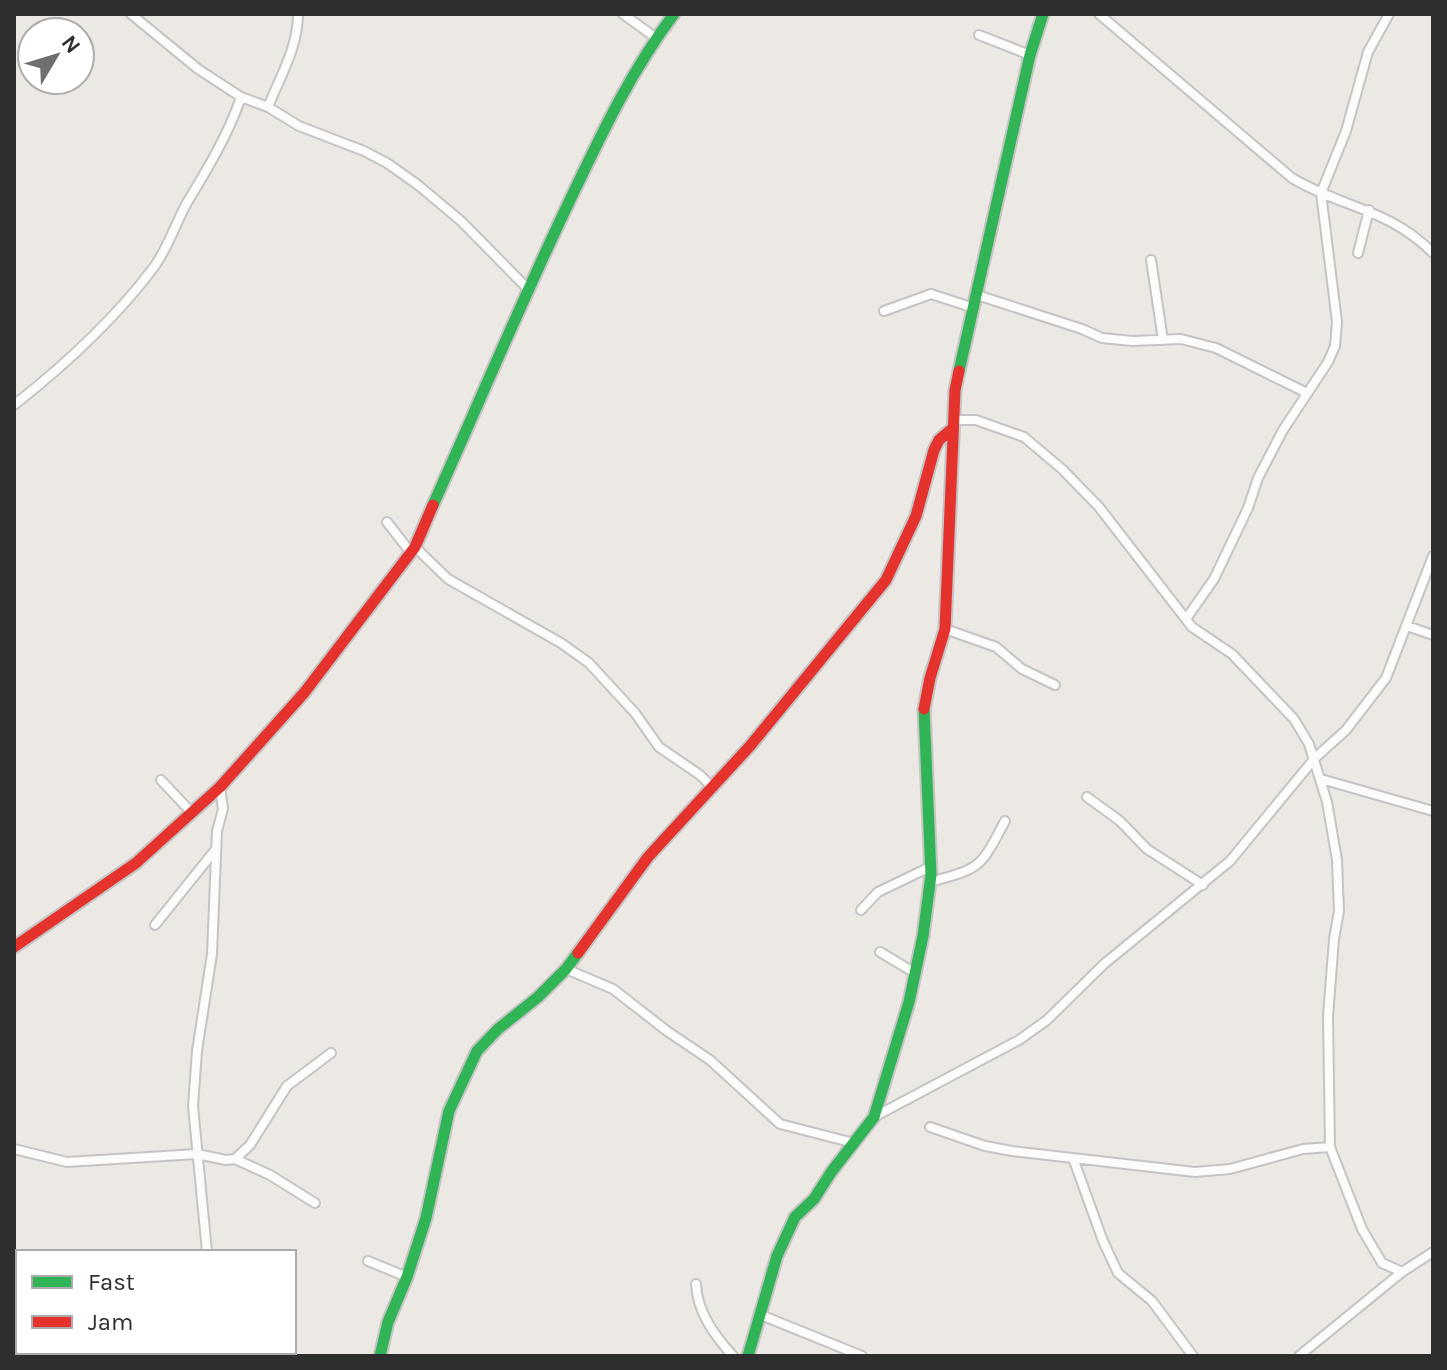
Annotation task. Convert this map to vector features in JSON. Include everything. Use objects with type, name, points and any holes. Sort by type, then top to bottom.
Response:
[{"type":"street","points":[[131,14],[198,69],[241,97],[268,107],[299,126],[364,151],[408,177],[461,221],[529,290]]},
{"type":"street","points":[[268,107],[292,52],[298,14]]},
{"type":"street","points":[[623,14],[656,38]]},
{"type":"street","points":[[14,947],[136,863],[220,787],[304,693],[413,550],[614,108],[674,14]]},
{"type":"street","points":[[748,1356],[777,1256],[795,1217],[814,1199],[874,1117],[909,1002],[930,882],[924,710],[945,629],[955,390],[1030,55],[1043,14]]},
{"type":"street","points":[[1099,14],[1279,168],[1302,184],[1369,210],[1409,232],[1433,253]]},
{"type":"street","points":[[1186,619],[1214,579],[1243,522],[1258,478],[1283,430],[1328,362],[1338,335],[1321,193],[1346,131],[1368,52],[1389,14]]},
{"type":"street","points":[[979,35],[1030,55]]},
{"type":"street","points":[[14,405],[43,383],[104,326],[156,265],[175,224],[206,172],[241,97]]},
{"type":"street","points":[[1358,253],[1369,210]]},
{"type":"street","points":[[1151,260],[1163,340]]},
{"type":"street","points":[[884,311],[931,294],[1082,329],[1102,338],[1132,341],[1181,339],[1216,348],[1307,393]]},
{"type":"street","points":[[380,1356],[388,1322],[407,1277],[426,1218],[449,1111],[469,1066],[486,1040],[566,969],[648,857],[750,746],[886,580],[916,516],[939,440],[953,425],[976,420],[1024,437],[1062,469],[1099,507],[1186,619],[1201,635],[1232,654],[1294,719],[1315,758],[1337,860],[1339,911],[1328,1016],[1330,1147],[1362,1229],[1382,1263],[1402,1272]]},
{"type":"street","points":[[387,522],[413,550],[448,579],[561,643],[589,663],[635,713],[659,747],[712,787]]},
{"type":"street","points":[[874,1117],[1019,1040],[1047,1020],[1104,964],[1230,861],[1315,758],[1346,730],[1386,678],[1433,556]]},
{"type":"street","points":[[1407,626],[1433,635]]},
{"type":"street","points":[[945,629],[996,647],[1022,669],[1055,685]]},
{"type":"street","points":[[1321,779],[1433,811]]},
{"type":"street","points":[[161,780],[192,813]]},
{"type":"street","points":[[207,1250],[197,1154],[194,1082],[212,954],[217,831],[223,809],[220,787]]},
{"type":"street","points":[[1087,797],[1120,821],[1147,849],[1203,885]]},
{"type":"street","points":[[930,882],[968,872],[984,859],[1005,821]]},
{"type":"street","points":[[155,925],[217,848]]},
{"type":"street","points":[[861,910],[878,892],[930,867]]},
{"type":"street","points":[[880,952],[915,973]]},
{"type":"street","points":[[566,969],[613,989],[710,1060],[780,1124],[854,1143]]},
{"type":"street","points":[[235,1159],[250,1145],[287,1086],[331,1053]]},
{"type":"street","points":[[930,1127],[985,1146],[1195,1172],[1230,1169],[1303,1149],[1330,1147]]},
{"type":"street","points":[[14,1149],[67,1162],[197,1154],[235,1159],[270,1175],[315,1203]]},
{"type":"street","points":[[1073,1158],[1118,1273],[1152,1301],[1193,1356]]},
{"type":"street","points":[[1299,1356],[1402,1272],[1433,1252]]},
{"type":"street","points":[[368,1261],[407,1277]]},
{"type":"street","points":[[696,1284],[697,1299],[704,1315],[733,1356]]},
{"type":"street","points":[[761,1315],[862,1356]]},
{"type":"traffic: fast","points":[[433,505],[593,152],[630,81],[674,14]]},
{"type":"traffic: fast","points":[[959,371],[1030,55],[1043,14]]},
{"type":"traffic: fast","points":[[748,1356],[777,1256],[795,1217],[814,1199],[874,1117],[909,1002],[923,936],[931,875],[924,709]]},
{"type":"traffic: fast","points":[[380,1356],[388,1322],[407,1277],[426,1218],[449,1111],[477,1051],[498,1029],[538,997],[578,953]]},
{"type":"traffic: jam","points":[[924,709],[945,629],[955,390],[959,371]]},
{"type":"traffic: jam","points":[[578,953],[648,857],[750,746],[886,580],[916,516],[934,450],[939,440],[952,429]]},
{"type":"traffic: jam","points":[[14,947],[136,863],[220,787],[304,693],[415,547],[433,505]]}]
